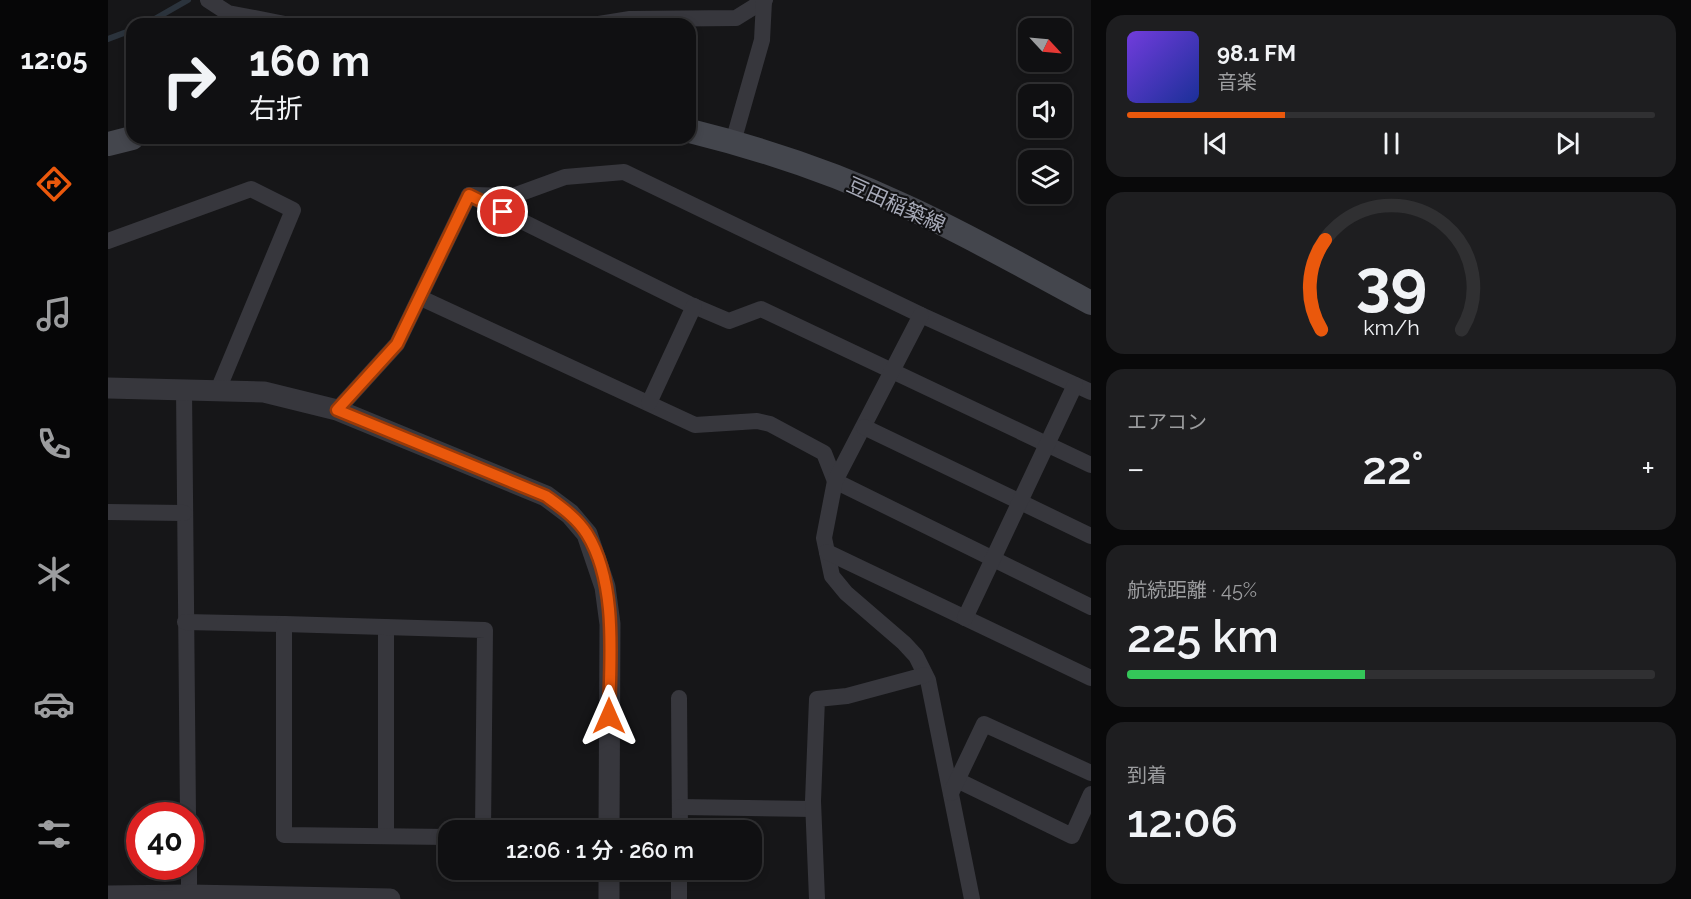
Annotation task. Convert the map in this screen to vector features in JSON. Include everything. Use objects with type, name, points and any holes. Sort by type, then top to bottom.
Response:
[{"type":"main road","name":"豆田稲築線","points":[[696,133],[733,142],[822,172],[905,206],[1091,303]]},
{"type":"main road","points":[[108,144],[126,140]]},
{"type":"street","points":[[208,0],[228,13],[254,18]]},
{"type":"street","points":[[696,18],[736,18],[764,0]]},
{"type":"street","points":[[733,142],[762,40],[764,0]]},
{"type":"street","points":[[469,195],[513,196],[565,177],[624,172],[921,315],[1091,392]]},
{"type":"street","points":[[108,241],[251,189],[293,210],[218,390]]},
{"type":"street","points":[[337,410],[397,344],[469,195]]},
{"type":"street","points":[[469,195],[694,306],[729,321],[761,309],[1091,465]]},
{"type":"street","points":[[421,298],[694,425],[757,421],[770,424],[824,453],[835,482],[1091,607]]},
{"type":"street","points":[[649,403],[694,306]]},
{"type":"street","points":[[921,315],[835,482],[824,538],[832,576],[846,593],[904,643],[916,656],[925,675],[954,786],[972,899]]},
{"type":"street","points":[[965,618],[1075,385]]},
{"type":"street","points":[[108,388],[184,388],[264,392],[337,410],[546,496],[570,514],[587,534],[605,587],[610,624],[609,820]]},
{"type":"street","points":[[184,388],[188,802]]},
{"type":"street","points":[[864,427],[1091,536]]},
{"type":"street","points":[[108,512],[184,513]]},
{"type":"street","points":[[827,552],[1091,678]]},
{"type":"street","points":[[185,622],[485,630],[483,820]]},
{"type":"street","points":[[284,624],[284,835],[438,837]]},
{"type":"street","points":[[386,627],[386,836]]},
{"type":"street","points":[[817,899],[813,808],[817,699],[847,696],[925,675]]},
{"type":"street","points":[[679,698],[680,820]]},
{"type":"street","points":[[954,786],[984,724],[1091,773]]},
{"type":"street","points":[[954,786],[1072,836],[1091,794]]},
{"type":"street","points":[[680,807],[813,808]]},
{"type":"street","points":[[189,880],[189,895]]},
{"type":"street","points":[[609,880],[609,899]]},
{"type":"street","points":[[679,880],[679,899]]},
{"type":"street","points":[[108,896],[189,895],[390,899]]},
{"type":"waterway","points":[[156,18],[188,0]]},
{"type":"waterway","points":[[108,39],[126,32]]},
{"type":"route","points":[[503,212],[469,195],[397,344],[337,410],[546,496],[570,514],[587,534],[605,587],[610,624],[609,716]]}]
